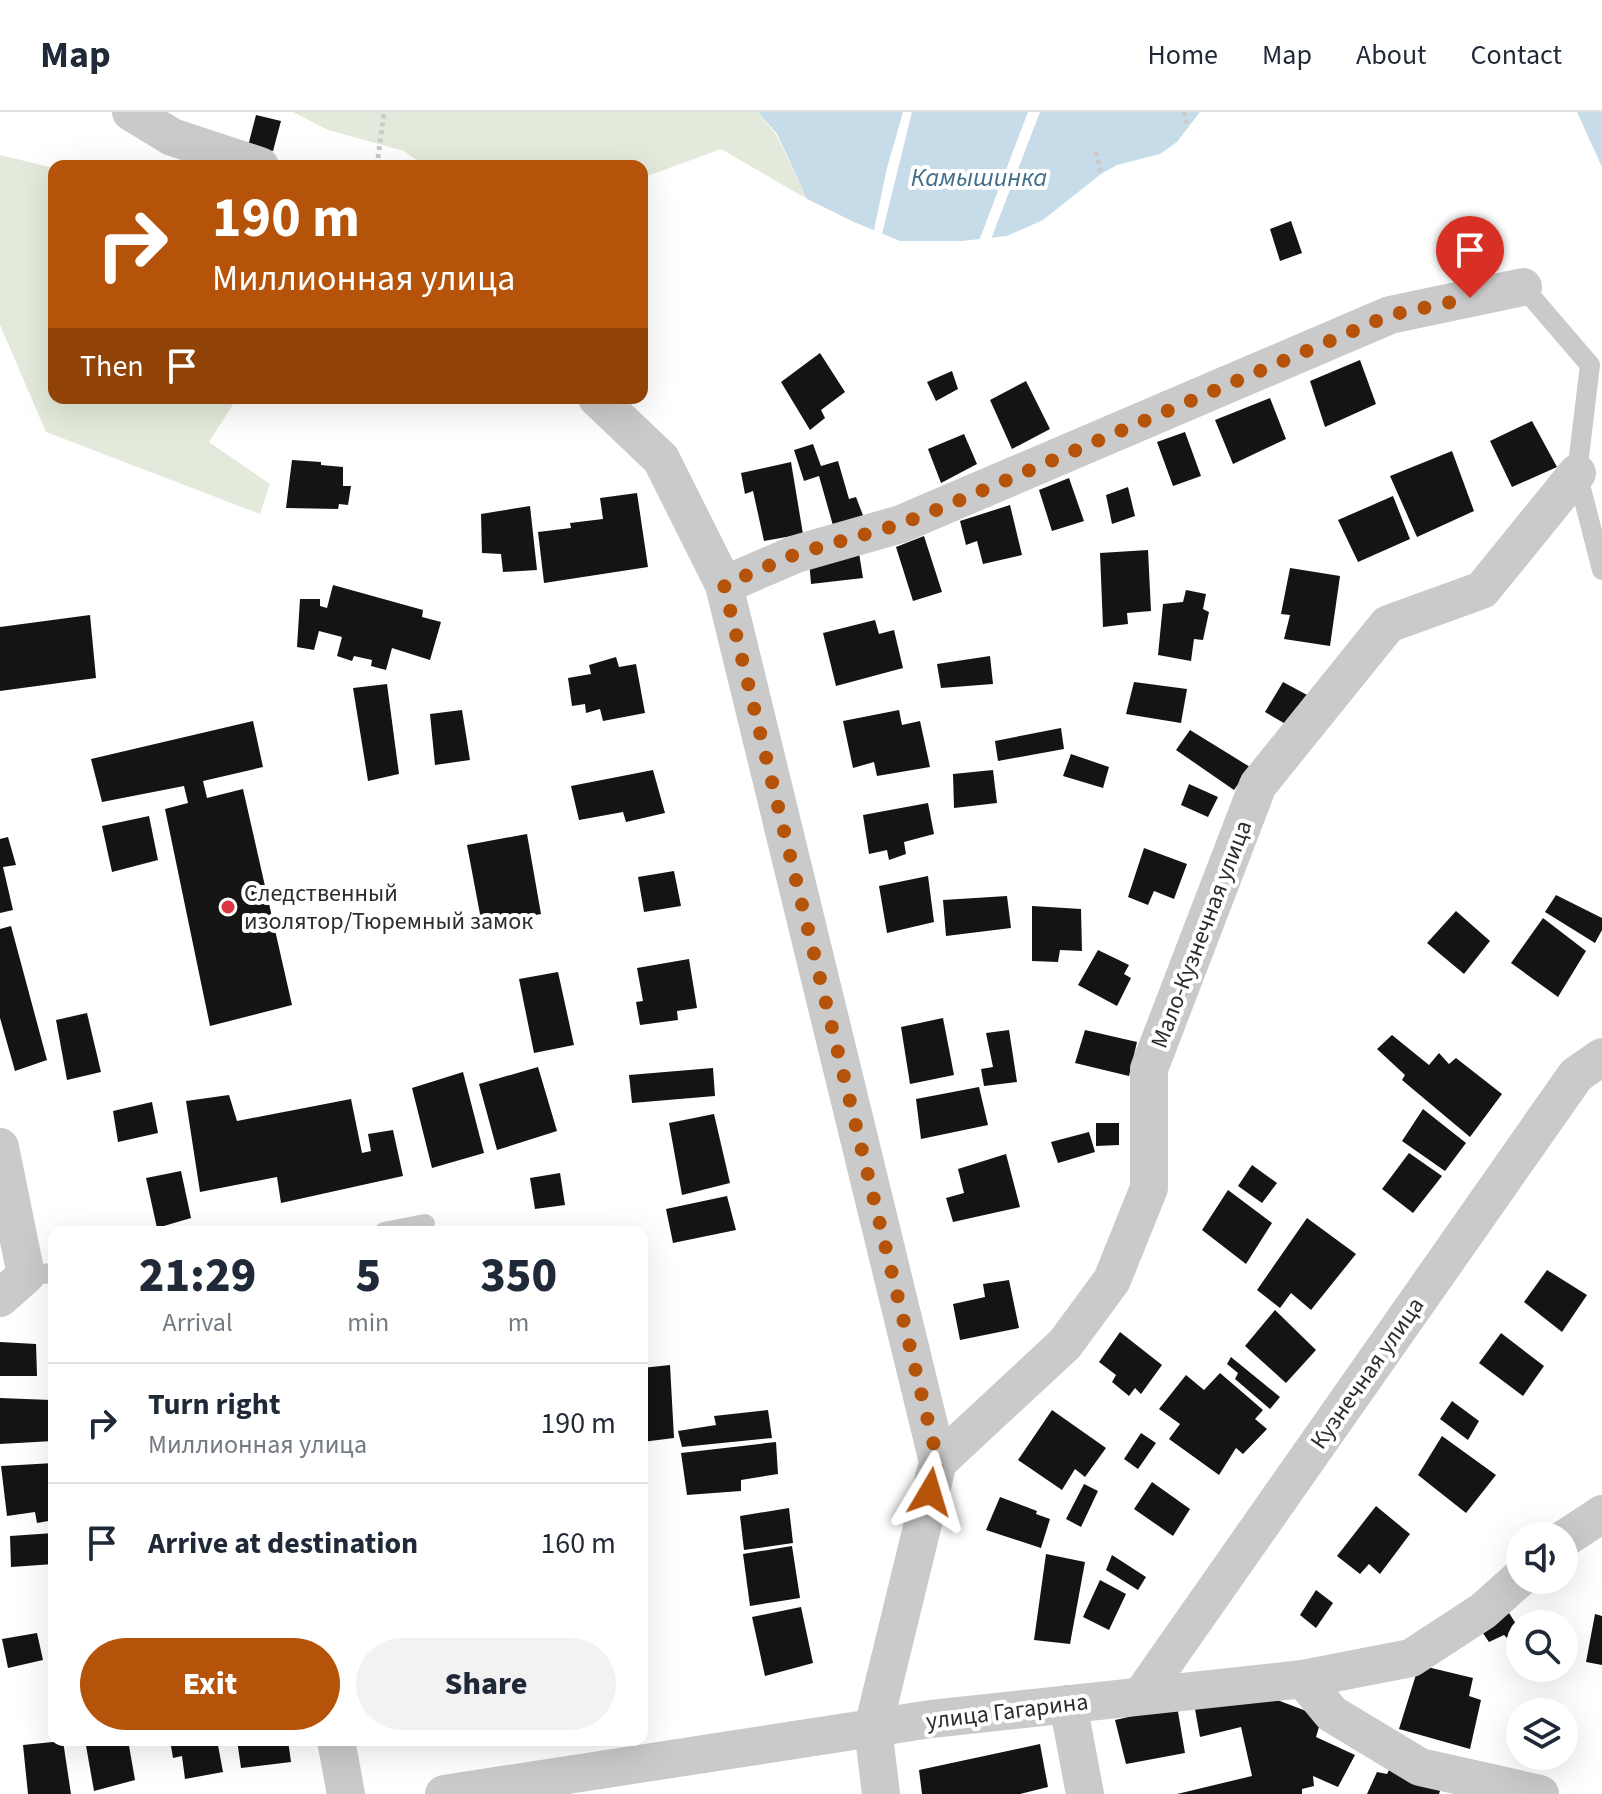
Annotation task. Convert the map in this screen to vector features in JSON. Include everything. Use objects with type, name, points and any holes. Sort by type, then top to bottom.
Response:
[{"type":"street","points":[[131,112],[172,137],[242,160]]},
{"type":"street","points":[[724,585],[796,554],[916,518],[1390,315],[1523,287]]},
{"type":"street","points":[[603,404],[661,459],[724,585],[938,1462],[873,1728],[881,1794]]},
{"type":"street","name":"Мало-Кузнечная улица","points":[[938,1462],[1065,1344],[1112,1280],[1149,1188],[1149,1069],[1258,785],[1388,624],[1482,590],[1577,473]]},
{"type":"street","name":"Кузнечная улица","points":[[1141,1696],[1576,1075],[1602,1057]]},
{"type":"street","points":[[0,1147],[27,1282]]},
{"type":"street","points":[[1578,1530],[1602,1514]]},
{"type":"street","name":"улица Гагарина","points":[[444,1794],[873,1728],[1303,1679],[1411,1658],[1483,1611],[1506,1590]]},
{"type":"street","points":[[1303,1679],[1332,1714],[1420,1767],[1540,1794]]},
{"type":"street","points":[[1068,1704],[1085,1794]]},
{"type":"street","points":[[337,1746],[346,1794]]},
{"type":"lane","points":[[1523,287],[1590,365],[1577,473],[1602,570]]},
{"type":"lane","points":[[415,1226],[425,1224]]},
{"type":"path","points":[[378,160],[384,112]]},
{"type":"path","points":[[1184,112],[1187,128]]},
{"type":"path","points":[[1096,152],[1101,174]]},
{"type":"green space","points":[[293,112],[758,112],[777,136],[807,199],[721,149],[648,176],[648,160],[417,160],[404,151],[328,130]]},
{"type":"green space","points":[[0,155],[48,167],[48,404],[233,404],[209,442],[270,484],[260,514],[46,432],[0,325]]},
{"type":"water","name":"Камышинка","points":[[758,112],[1200,112],[1177,142],[1160,154],[1117,165],[1043,220],[1007,236],[962,241],[900,241],[807,199],[777,134]]},
{"type":"water","points":[[1577,112],[1602,112],[1602,167]]},
{"type":"pier","points":[[903,112],[912,112],[882,234],[874,230]]},
{"type":"pier","points":[[1028,112],[1040,112],[991,239],[979,241]]},
{"type":"building","points":[[256,115],[281,121],[273,151],[248,146]]},
{"type":"building","points":[[1291,221],[1302,253],[1280,261],[1270,229]]},
{"type":"building","points":[[820,353],[845,392],[821,410],[825,418],[810,430],[781,382]]},
{"type":"building","points":[[1360,360],[1376,404],[1325,427],[1310,381]]},
{"type":"building","points":[[952,371],[958,389],[936,401],[927,382]]},
{"type":"building","points":[[1026,381],[1050,429],[1012,449],[990,400]]},
{"type":"building","points":[[1270,398],[1286,439],[1233,464],[1215,420]]},
{"type":"building","points":[[1532,421],[1557,467],[1512,487],[1490,441]]},
{"type":"building","points":[[1185,432],[1201,476],[1173,486],[1157,442]]},
{"type":"building","points":[[964,434],[977,464],[941,483],[928,449]]},
{"type":"building","points":[[813,444],[821,466],[838,461],[849,499],[856,497],[864,518],[834,529],[819,476],[804,481],[794,450]]},
{"type":"building","points":[[1452,451],[1474,511],[1417,537],[1390,476]]},
{"type":"building","points":[[292,460],[343,467],[343,486],[351,486],[348,505],[339,504],[338,509],[286,508]]},
{"type":"building","points":[[791,462],[803,534],[764,541],[753,491],[745,494],[741,473]]},
{"type":"building","points":[[1069,478],[1084,521],[1052,531],[1039,490]]},
{"type":"building","points":[[1128,487],[1135,516],[1112,524],[1106,495]]},
{"type":"building","points":[[637,493],[648,567],[544,583],[538,532],[571,528],[570,523],[603,519],[600,498]]},
{"type":"building","points":[[1393,496],[1410,539],[1358,562],[1338,520]]},
{"type":"building","points":[[1010,505],[1022,555],[983,564],[977,541],[966,545],[960,521]]},
{"type":"building","points":[[530,506],[537,570],[503,572],[501,554],[482,553],[481,514]]},
{"type":"building","points":[[924,536],[942,592],[913,601],[896,547]]},
{"type":"building","points":[[1148,550],[1151,611],[1127,613],[1128,624],[1103,627],[1100,553]]},
{"type":"building","points":[[859,553],[863,578],[811,584],[809,559]]},
{"type":"building","points":[[1290,568],[1340,576],[1330,646],[1284,639],[1290,615],[1281,614]]},
{"type":"building","points":[[333,585],[423,610],[422,617],[441,622],[430,660],[392,648],[386,670],[371,666],[372,660],[354,656],[352,661],[337,656],[342,637],[319,631],[314,650],[297,647],[300,599],[320,599],[320,606],[327,608]]},
{"type":"building","points":[[1186,590],[1206,594],[1203,609],[1209,612],[1203,640],[1194,639],[1191,661],[1158,655],[1163,604],[1183,602]]},
{"type":"building","points":[[90,615],[96,678],[0,691],[0,627]]},
{"type":"building","points":[[875,620],[879,634],[894,630],[903,668],[836,686],[823,633]]},
{"type":"building","points":[[990,656],[993,684],[941,688],[937,664]]},
{"type":"building","points":[[616,657],[619,667],[636,664],[645,713],[603,721],[600,709],[586,713],[585,704],[572,706],[568,678],[591,674],[589,665]]},
{"type":"building","points":[[1134,682],[1187,689],[1181,723],[1126,714]]},
{"type":"building","points":[[1283,682],[1309,696],[1289,726],[1265,712]]},
{"type":"building","points":[[387,684],[399,774],[368,781],[353,688]]},
{"type":"building","points":[[462,710],[470,760],[435,765],[430,714]]},
{"type":"building","points":[[899,710],[902,725],[920,721],[930,767],[877,776],[874,762],[853,768],[843,721]]},
{"type":"building","name":"Следственный изолятор/Тюремный замок","points":[[253,721],[263,767],[203,781],[207,798],[243,789],[292,1005],[210,1026],[165,809],[188,803],[184,786],[102,802],[91,759]]},
{"type":"building","points":[[1061,728],[1064,749],[998,761],[995,741]]},
{"type":"building","points":[[1190,730],[1250,767],[1234,790],[1176,750]]},
{"type":"building","points":[[1071,754],[1109,767],[1103,788],[1063,776]]},
{"type":"building","points":[[653,770],[665,813],[626,822],[623,812],[579,820],[571,786]]},
{"type":"building","points":[[993,770],[997,803],[954,808],[953,774]]},
{"type":"building","points":[[1189,784],[1218,797],[1208,817],[1181,805]]},
{"type":"building","points":[[928,803],[934,834],[904,842],[906,854],[889,860],[887,850],[869,854],[863,815]]},
{"type":"building","points":[[149,816],[158,860],[112,872],[102,826]]},
{"type":"building","points":[[527,834],[541,914],[482,925],[467,845]]},
{"type":"building","points":[[8,837],[16,865],[3,867],[13,910],[0,913],[0,839]]},
{"type":"building","points":[[1144,848],[1187,864],[1174,899],[1154,891],[1148,905],[1128,897]]},
{"type":"building","points":[[674,871],[681,906],[644,912],[638,877]]},
{"type":"building","points":[[928,876],[934,922],[887,933],[879,886]]},
{"type":"building","points":[[1556,895],[1602,918],[1602,930],[1595,943],[1545,912]]},
{"type":"building","points":[[1007,896],[1011,928],[946,936],[943,900]]},
{"type":"building","points":[[1032,906],[1081,909],[1082,951],[1060,950],[1058,962],[1032,961]]},
{"type":"building","points":[[1456,911],[1490,941],[1464,974],[1427,943]]},
{"type":"building","points":[[1543,918],[1586,951],[1558,997],[1511,963]]},
{"type":"building","points":[[11,926],[47,1060],[15,1071],[0,1018],[0,929]]},
{"type":"building","points":[[1098,950],[1129,965],[1124,974],[1131,978],[1117,1006],[1078,985]]},
{"type":"building","points":[[689,959],[697,1008],[677,1011],[678,1020],[640,1025],[636,1002],[643,1001],[637,968]]},
{"type":"building","points":[[558,972],[574,1045],[534,1053],[519,979]]},
{"type":"building","points":[[87,1013],[101,1072],[67,1080],[56,1020]]},
{"type":"building","points":[[943,1018],[954,1075],[910,1084],[901,1027]]},
{"type":"building","points":[[1009,1030],[1017,1082],[984,1086],[981,1069],[993,1067],[986,1033]]},
{"type":"building","points":[[1085,1030],[1137,1042],[1129,1076],[1075,1063]]},
{"type":"building","points":[[1392,1035],[1429,1065],[1439,1053],[1449,1064],[1456,1058],[1502,1094],[1470,1137],[1402,1080],[1405,1075],[1377,1049]]},
{"type":"building","points":[[538,1067],[557,1131],[497,1150],[479,1084]]},
{"type":"building","points":[[713,1068],[715,1096],[632,1103],[629,1075]]},
{"type":"building","points":[[463,1072],[484,1153],[432,1168],[412,1088]]},
{"type":"building","points":[[979,1087],[988,1125],[921,1139],[916,1099]]},
{"type":"building","points":[[229,1095],[237,1121],[351,1099],[362,1153],[371,1151],[368,1134],[393,1130],[403,1176],[281,1203],[277,1177],[200,1192],[186,1101]]},
{"type":"building","points":[[152,1102],[158,1133],[118,1142],[113,1111]]},
{"type":"building","points":[[1423,1109],[1466,1143],[1445,1171],[1402,1141]]},
{"type":"building","points":[[714,1114],[730,1183],[682,1195],[669,1123]]},
{"type":"building","points":[[1096,1123],[1119,1123],[1119,1145],[1096,1146]]},
{"type":"building","points":[[1089,1132],[1095,1152],[1058,1163],[1051,1142]]},
{"type":"building","points":[[1409,1153],[1442,1176],[1413,1213],[1382,1189]]},
{"type":"building","points":[[1006,1154],[1020,1207],[953,1222],[946,1198],[964,1193],[958,1169]]},
{"type":"building","points":[[1252,1165],[1277,1183],[1262,1203],[1238,1186]]},
{"type":"building","points":[[181,1171],[191,1218],[157,1226],[146,1178]]},
{"type":"building","points":[[560,1173],[565,1205],[535,1209],[530,1178]]},
{"type":"building","points":[[1228,1190],[1272,1223],[1246,1264],[1202,1230]]},
{"type":"building","points":[[727,1196],[736,1230],[673,1243],[666,1209]]},
{"type":"building","points":[[1307,1218],[1356,1254],[1311,1310],[1291,1293],[1280,1308],[1257,1290]]},
{"type":"building","points":[[1547,1270],[1587,1295],[1562,1332],[1524,1302]]},
{"type":"building","points":[[1009,1280],[1019,1328],[960,1340],[953,1304],[985,1297],[983,1284]]},
{"type":"building","points":[[1275,1310],[1316,1350],[1286,1383],[1245,1346]]},
{"type":"building","points":[[1120,1332],[1162,1365],[1141,1394],[1135,1388],[1129,1396],[1112,1382],[1116,1375],[1099,1362]]},
{"type":"building","points":[[1501,1333],[1544,1366],[1523,1396],[1479,1363]]},
{"type":"building","points":[[0,1342],[36,1344],[37,1376],[0,1376]]},
{"type":"building","points":[[1231,1357],[1280,1397],[1270,1409],[1235,1379],[1238,1373],[1227,1364]]},
{"type":"building","points":[[670,1365],[674,1438],[648,1441],[648,1367]]},
{"type":"building","points":[[1220,1373],[1263,1410],[1255,1419],[1267,1429],[1243,1454],[1236,1448],[1219,1475],[1169,1439],[1180,1424],[1159,1409],[1186,1375],[1204,1390]]},
{"type":"building","points":[[0,1398],[48,1400],[48,1441],[0,1444]]},
{"type":"building","points":[[1452,1401],[1479,1421],[1468,1440],[1440,1419]]},
{"type":"building","points":[[768,1410],[772,1438],[682,1447],[678,1431],[716,1425],[714,1416]]},
{"type":"building","points":[[1052,1410],[1106,1448],[1085,1477],[1075,1469],[1062,1490],[1018,1460]]},
{"type":"building","points":[[1141,1433],[1156,1443],[1138,1469],[1124,1459]]},
{"type":"building","points":[[1442,1436],[1496,1475],[1466,1513],[1418,1475]]},
{"type":"building","points":[[776,1442],[778,1474],[741,1480],[741,1491],[687,1495],[681,1453]]},
{"type":"building","points":[[48,1463],[48,1521],[37,1523],[35,1512],[7,1516],[1,1466]]},
{"type":"building","points":[[1152,1482],[1190,1509],[1173,1536],[1134,1509]]},
{"type":"building","points":[[1084,1484],[1098,1491],[1081,1527],[1066,1519]]},
{"type":"building","points":[[1000,1497],[1050,1519],[1041,1548],[986,1530]]},
{"type":"building","points":[[1376,1506],[1410,1534],[1380,1574],[1369,1564],[1360,1574],[1337,1556]]},
{"type":"building","points":[[789,1508],[793,1543],[744,1550],[740,1516]]},
{"type":"building","points":[[48,1533],[48,1564],[11,1567],[10,1536]]},
{"type":"building","points":[[792,1546],[800,1598],[750,1606],[743,1554]]},
{"type":"building","points":[[1046,1554],[1085,1562],[1070,1644],[1034,1640]]},
{"type":"building","points":[[1112,1555],[1146,1577],[1138,1590],[1106,1570]]},
{"type":"building","points":[[1100,1580],[1126,1594],[1109,1630],[1083,1617]]},
{"type":"building","points":[[1316,1590],[1333,1603],[1316,1628],[1300,1615]]},
{"type":"building","points":[[801,1607],[813,1663],[765,1676],[752,1617]]},
{"type":"building","points":[[1506,1611],[1506,1637],[1504,1635],[1489,1642],[1478,1626]]},
{"type":"building","points":[[1595,1614],[1602,1616],[1602,1665],[1586,1662]]},
{"type":"building","points":[[37,1633],[43,1660],[8,1668],[2,1639]]},
{"type":"building","points":[[1419,1665],[1473,1678],[1469,1696],[1481,1700],[1470,1749],[1399,1729]]},
{"type":"building","points":[[1251,1690],[1322,1717],[1316,1737],[1355,1755],[1338,1787],[1313,1776],[1314,1786],[1302,1789],[1302,1794],[1177,1794],[1252,1776],[1241,1727],[1200,1737],[1193,1698]]},
{"type":"building","points":[[1177,1706],[1185,1753],[1126,1764],[1115,1720]]},
{"type":"building","points":[[48,1742],[48,1746],[64,1746],[71,1794],[28,1794],[23,1745]]},
{"type":"building","points":[[1040,1744],[1048,1787],[1020,1794],[922,1794],[919,1770]]},
{"type":"building","points":[[86,1746],[129,1746],[135,1780],[94,1791]]},
{"type":"building","points":[[171,1746],[218,1746],[223,1772],[185,1779],[182,1756],[173,1758]]},
{"type":"building","points":[[238,1746],[289,1746],[291,1762],[241,1768]]},
{"type":"building","points":[[1392,1764],[1442,1785],[1439,1794],[1367,1794],[1377,1772],[1387,1774]]},
{"type":"place","name":"Следственный изолятор/Тюремный замок","points":[[228,907]]},
{"type":"route","points":[[930,1492],[938,1462],[724,585],[796,554],[901,524],[951,504],[1390,315],[1470,298]]}]
